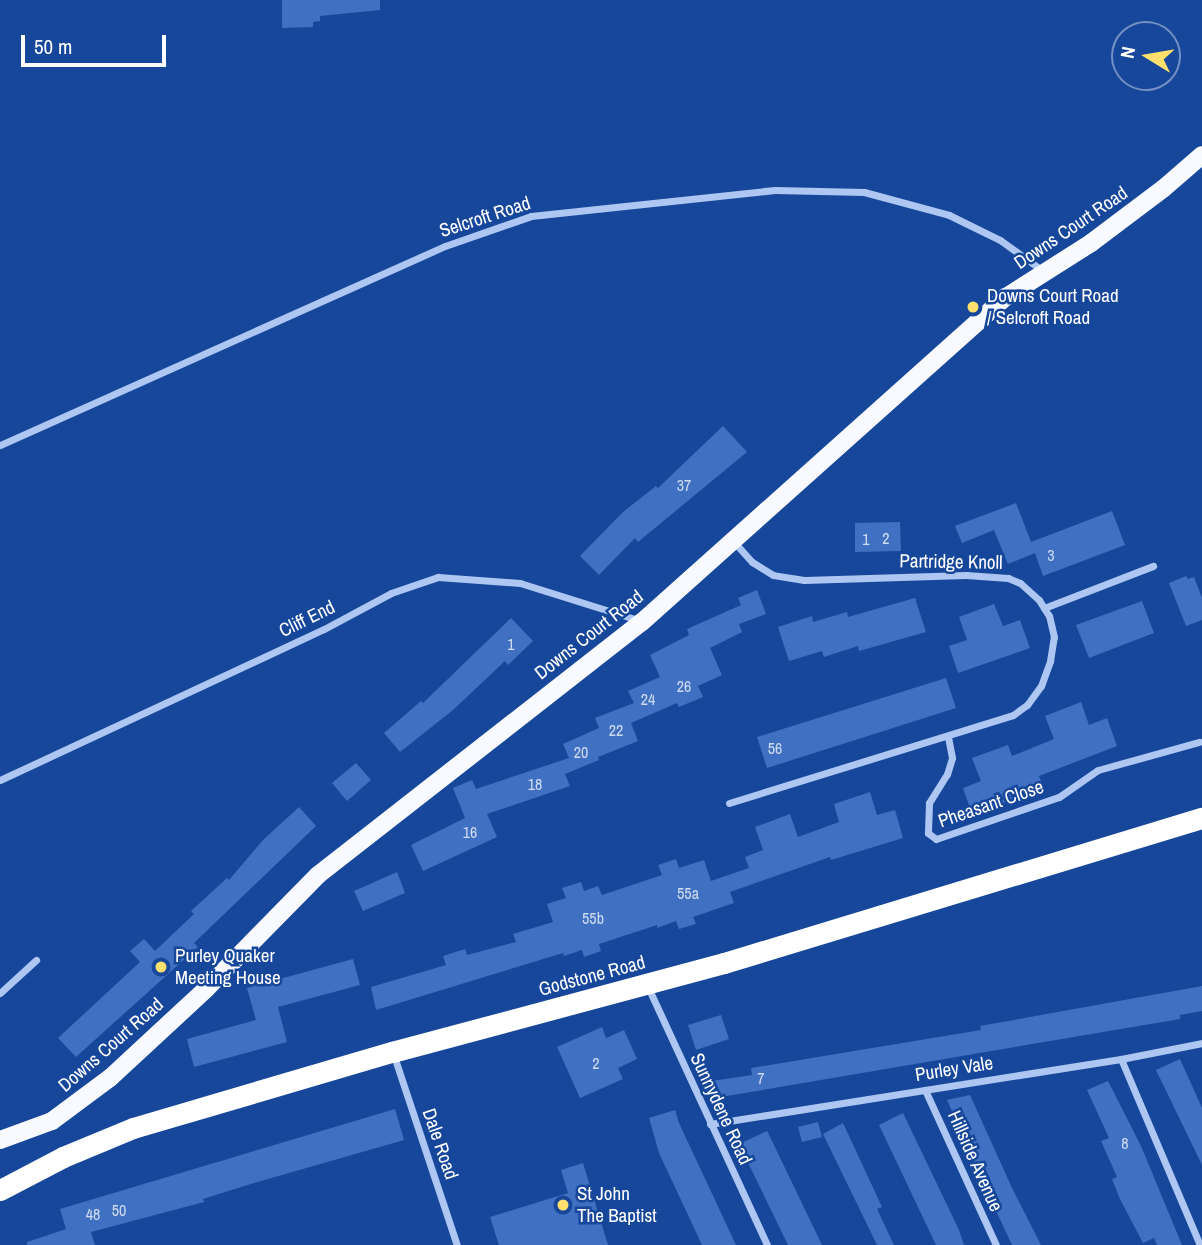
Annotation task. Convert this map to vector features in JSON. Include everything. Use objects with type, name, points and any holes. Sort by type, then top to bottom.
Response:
[{"type":"highway","name":"Godstone Road","points":[[0,1190],[63,1157],[133,1128],[392,1052],[647,985],[1202,818]]},
{"type":"main road","name":"Downs Court Road","points":[[0,1140],[52,1121],[110,1078],[206,989],[318,874],[642,621],[970,328],[1044,271],[1101,235],[1164,188],[1202,155]]},
{"type":"street","name":"Selcroft Road","points":[[0,445],[445,246],[531,216],[775,190],[864,192],[949,215],[1000,240],[1044,271]]},
{"type":"street","name":"Partridge Knoll","points":[[729,803],[1013,715],[1034,697],[1045,677],[1053,650],[1052,625],[1044,608],[1020,583],[995,576],[804,580],[773,575],[752,562],[733,541]]},
{"type":"street","points":[[1044,608],[1153,566]]},
{"type":"street","name":"Cliff End","points":[[0,779],[324,629],[391,593],[438,577],[520,583],[642,621]]},
{"type":"street","name":"Pheasant Close","points":[[948,737],[952,758],[947,774],[929,803],[928,833],[936,839],[1059,797],[1098,771],[1199,742]]},
{"type":"street","points":[[0,993],[36,960]]},
{"type":"street","name":"Sunnydene Road","points":[[647,985],[768,1245]]},
{"type":"street","name":"Purley Vale","points":[[710,1124],[1121,1059],[1202,1043]]},
{"type":"street","name":"Dale Road","points":[[392,1052],[457,1245]]},
{"type":"street","points":[[1121,1059],[1200,1245]]},
{"type":"street","name":"Hillside Avenue","points":[[925,1090],[996,1245]]},
{"type":"building","points":[[282,0],[380,0],[380,10],[320,16],[320,21],[313,22],[313,27],[282,28]]},
{"type":"building","points":[[723,426],[747,452],[638,542],[635,538],[599,575],[580,556],[623,512],[656,486],[658,488]]},
{"type":"building","points":[[1016,503],[1031,542],[1112,511],[1125,545],[1043,576],[1035,553],[1008,564],[994,530],[962,543],[955,526]]},
{"type":"building","points":[[900,522],[901,551],[855,552],[855,523]]},
{"type":"building","points":[[1186,576],[1188,579],[1194,577],[1202,598],[1202,620],[1186,626],[1169,583]]},
{"type":"building","points":[[757,590],[766,614],[739,624],[742,632],[710,648],[722,675],[698,686],[703,697],[679,707],[677,703],[631,723],[638,741],[565,774],[570,786],[487,814],[497,837],[423,871],[411,845],[465,818],[453,788],[472,780],[476,789],[569,758],[563,744],[599,728],[595,718],[634,703],[628,691],[660,677],[650,655],[689,635],[687,629],[741,605],[738,598]]},
{"type":"building","points":[[915,598],[926,632],[859,651],[858,646],[824,657],[822,651],[789,661],[778,627],[812,616],[813,622],[847,612],[848,617]]},
{"type":"building","points":[[1142,601],[1154,633],[1089,658],[1076,625]]},
{"type":"building","points":[[994,604],[1003,626],[1020,620],[1030,648],[958,673],[949,646],[967,640],[959,617]]},
{"type":"building","points":[[511,618],[533,641],[508,665],[505,661],[453,710],[400,752],[384,733],[421,701],[423,703]]},
{"type":"building","points":[[946,678],[956,708],[767,768],[757,737]]},
{"type":"building","points":[[1081,702],[1089,725],[1107,718],[1117,746],[1039,776],[1044,789],[972,814],[963,788],[981,781],[972,758],[1008,745],[1012,756],[1054,739],[1045,716]]},
{"type":"building","points":[[356,763],[371,780],[347,801],[332,783]]},
{"type":"building","points":[[870,792],[877,815],[895,810],[903,838],[831,860],[830,857],[730,892],[734,903],[693,917],[696,924],[679,929],[676,921],[657,928],[657,925],[599,944],[601,951],[584,957],[582,950],[564,956],[563,953],[376,1010],[371,987],[446,965],[443,956],[465,949],[467,955],[516,942],[513,934],[553,922],[547,904],[566,898],[562,888],[581,882],[584,891],[598,886],[602,895],[662,875],[658,865],[676,859],[679,868],[704,860],[711,881],[749,868],[745,857],[763,850],[755,827],[790,814],[798,837],[839,822],[834,804]]},
{"type":"building","points":[[299,807],[316,826],[194,943],[198,947],[76,1057],[58,1038],[140,962],[130,951],[144,939],[155,951],[194,914],[191,911],[227,878],[229,880],[263,840]]},
{"type":"building","points":[[397,872],[405,893],[363,911],[354,891]]},
{"type":"building","points":[[353,959],[360,985],[278,1007],[287,1042],[194,1067],[187,1039],[256,1020],[247,988]]},
{"type":"building","points":[[1202,986],[1202,1011],[1180,1015],[1180,1019],[715,1098],[712,1081],[752,1075],[751,1068],[981,1030],[980,1026]]},
{"type":"building","points":[[721,1015],[729,1039],[696,1050],[688,1025]]},
{"type":"building","points":[[602,1027],[606,1038],[624,1030],[637,1059],[618,1068],[623,1079],[580,1098],[557,1047]]},
{"type":"building","points":[[1180,1059],[1202,1108],[1202,1165],[1156,1070]]},
{"type":"building","points":[[1108,1081],[1141,1146],[1182,1245],[1157,1245],[1154,1238],[1143,1243],[1120,1199],[1112,1179],[1117,1177],[1101,1141],[1109,1138],[1087,1090]]},
{"type":"building","points":[[970,1095],[1041,1245],[1012,1245],[947,1100]]},
{"type":"building","points":[[395,1109],[404,1140],[254,1183],[203,1199],[204,1202],[91,1232],[95,1245],[27,1245],[27,1242],[66,1229],[60,1209]]},
{"type":"building","points":[[675,1110],[736,1245],[702,1245],[659,1153],[649,1118]]},
{"type":"building","points":[[903,1113],[964,1245],[936,1245],[879,1125]]},
{"type":"building","points":[[818,1122],[822,1137],[802,1142],[798,1127]]},
{"type":"building","points":[[843,1123],[882,1207],[877,1209],[894,1245],[877,1245],[823,1134]]},
{"type":"building","points":[[767,1131],[822,1245],[788,1245],[739,1144]]},
{"type":"building","name":"St John The Baptist","points":[[583,1163],[608,1245],[499,1245],[490,1217],[568,1193],[561,1170]]},
{"type":"place","name":"Downs Court Road / Selcroft Road","points":[[973,307]]},
{"type":"place","name":"Purley Quaker Meeting House","points":[[161,967]]},
{"type":"place","name":"St John The Baptist","points":[[563,1205]]}]
